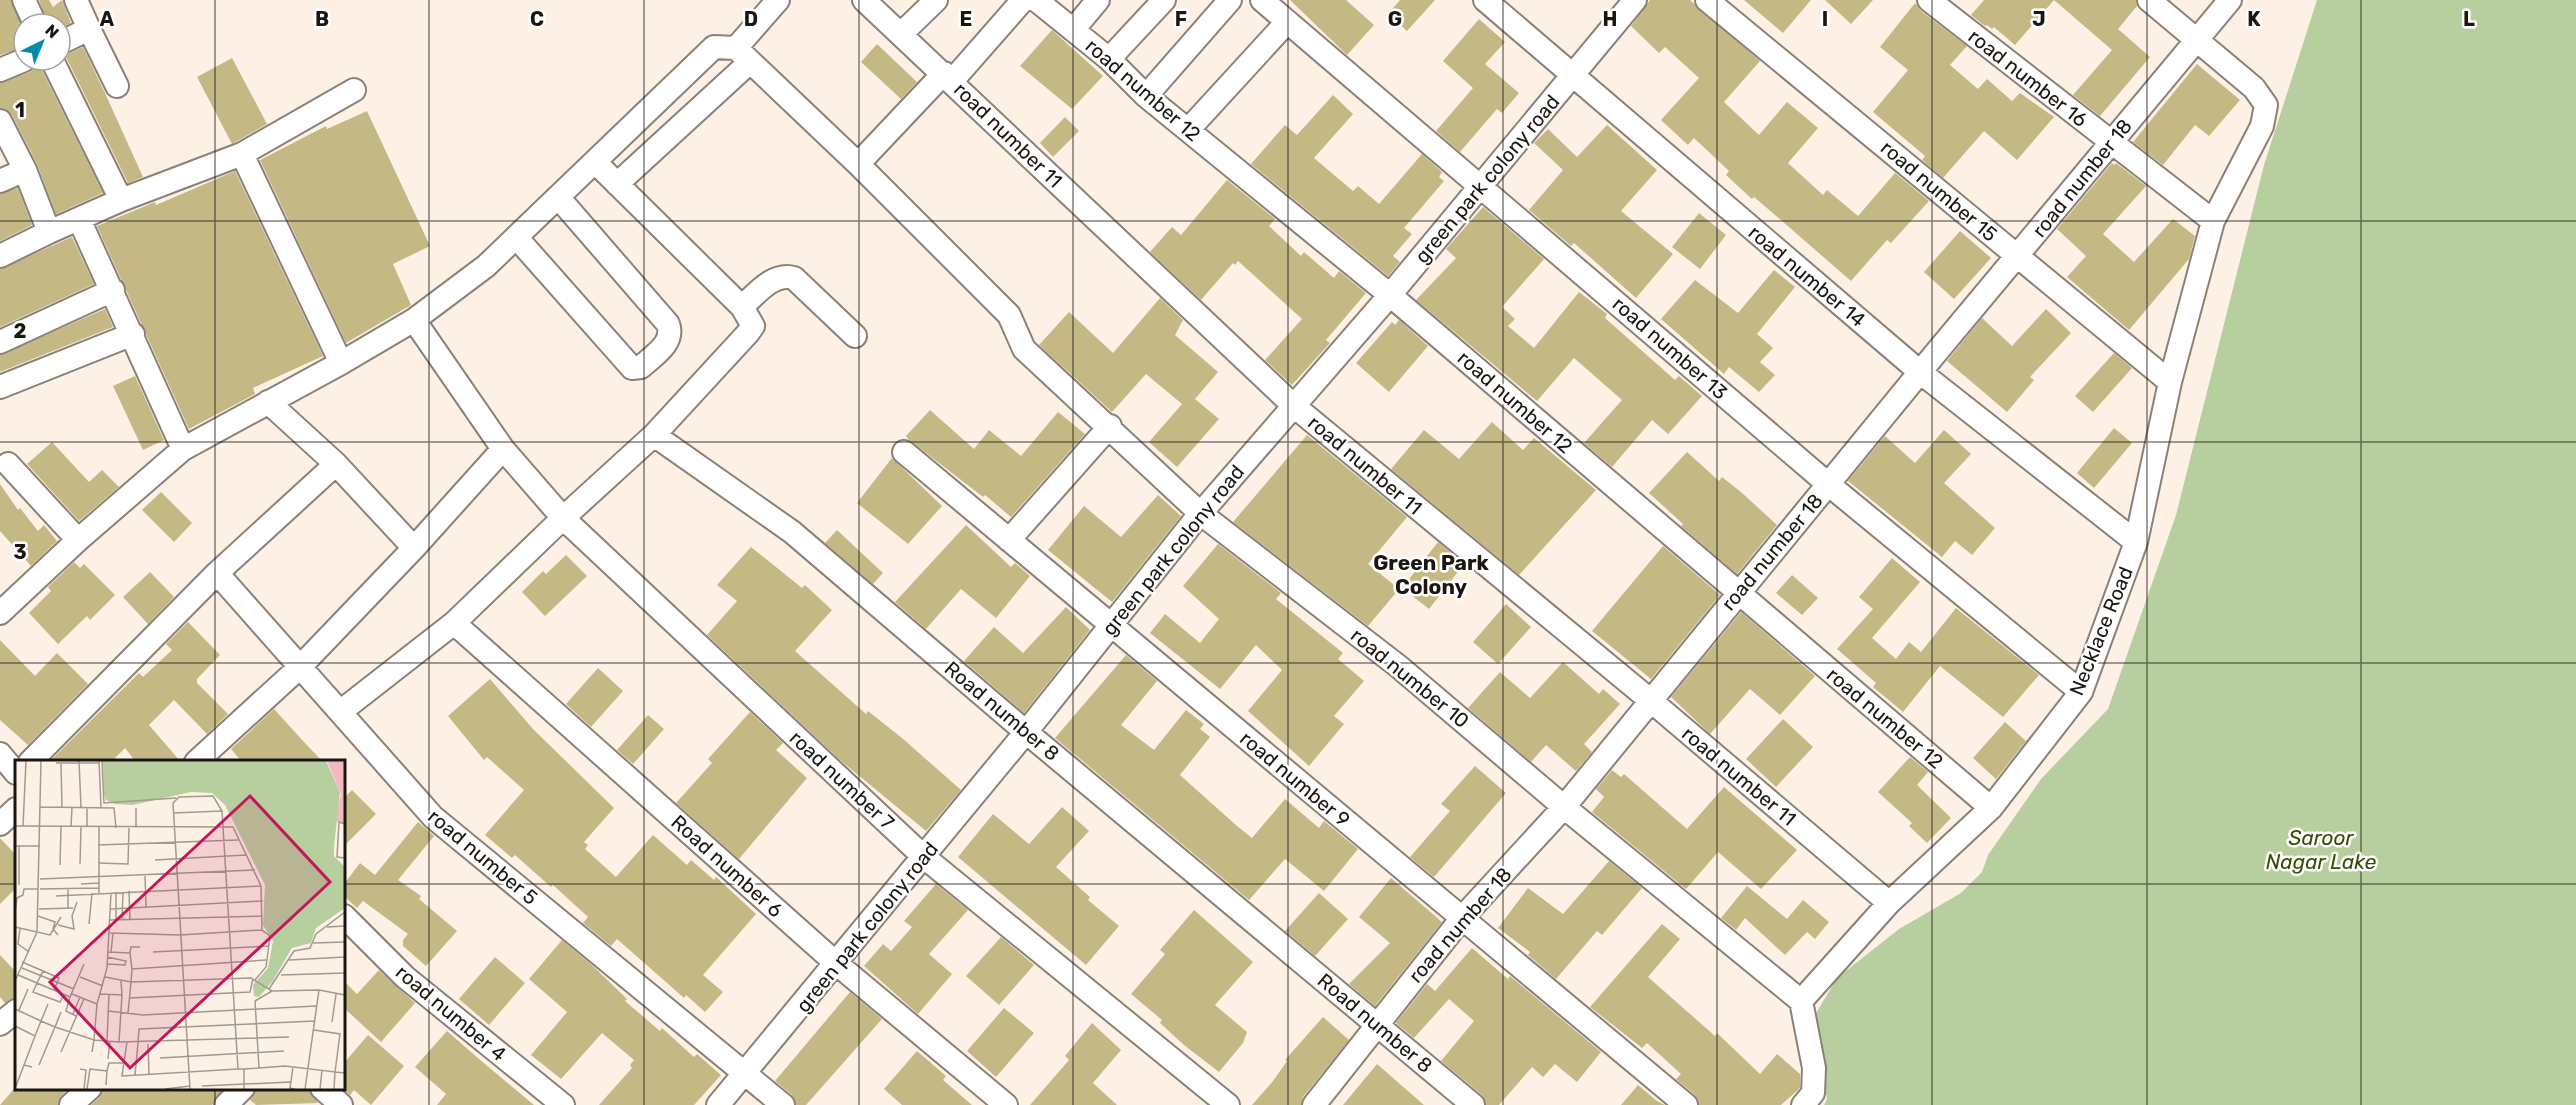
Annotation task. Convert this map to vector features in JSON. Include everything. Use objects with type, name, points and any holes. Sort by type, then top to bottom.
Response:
[{"type":"street","points":[[76,0],[117,86]]},
{"type":"street","points":[[617,184],[743,55],[778,0]]},
{"type":"street","name":"road number 11","points":[[864,0],[1294,406],[1650,700],[1889,903]]},
{"type":"street","points":[[901,34],[936,0]]},
{"type":"street","points":[[0,613],[78,540],[183,449],[341,363],[414,320],[486,266],[714,47],[743,55],[858,164],[1023,0]]},
{"type":"street","name":"road number 12","points":[[1036,0],[1109,59],[1146,96],[1390,295],[1737,594],[1991,808]]},
{"type":"street","points":[[1073,30],[1098,0]]},
{"type":"street","points":[[1109,59],[1164,0]]},
{"type":"street","points":[[1146,96],[1230,0]]},
{"type":"street","name":"road number 13","points":[[1262,0],[1828,484],[2081,692]]},
{"type":"street","name":"road number 14","points":[[1485,0],[1920,372],[2136,542]]},
{"type":"street","name":"green park colony road","points":[[718,1105],[746,1075],[1026,732],[1200,513],[1390,295],[1635,0]]},
{"type":"street","name":"road number 15","points":[[1707,0],[2170,382]]},
{"type":"street","name":"road number 16","points":[[1929,0],[2213,221]]},
{"type":"street","points":[[2149,0],[2197,41]]},
{"type":"street","name":"road number 18","points":[[1314,1105],[1462,918],[1564,807],[1920,372],[2230,0]]},
{"type":"street","points":[[1188,130],[1287,22]]},
{"type":"street","points":[[72,37],[89,29]]},
{"type":"street","name":"Necklace Road","points":[[1801,1001],[1889,903],[1991,808],[2081,692],[2136,542],[2170,382],[2213,221],[2262,126],[2266,105],[2254,88],[2197,41]]},
{"type":"street","points":[[58,72],[121,200]]},
{"type":"street","points":[[0,256],[121,200],[242,154],[354,90]]},
{"type":"street","points":[[0,121],[25,170],[49,232]]},
{"type":"street","points":[[242,154],[341,363]]},
{"type":"street","points":[[340,712],[454,623],[654,435],[753,326],[752,320],[742,307],[595,162]]},
{"type":"street","name":"road number 10","points":[[858,164],[1009,315],[1024,349],[1110,426],[1200,513],[1398,666],[1564,807],[1801,1001]]},
{"type":"street","points":[[0,181],[25,170]]},
{"type":"street","points":[[516,237],[632,368],[641,367],[668,341],[671,332],[668,324],[558,197]]},
{"type":"street","points":[[79,219],[133,334],[183,449]]},
{"type":"street","points":[[742,307],[775,279],[786,276],[794,278],[855,336]]},
{"type":"street","points":[[0,342],[113,290]]},
{"type":"street","name":"road number 7","points":[[414,320],[503,449],[563,519],[924,857],[1228,1105]]},
{"type":"street","points":[[0,387],[133,334]]},
{"type":"street","points":[[268,402],[336,464],[414,548]]},
{"type":"street","points":[[1009,540],[1110,426]]},
{"type":"street","name":"Road number 8","points":[[654,435],[792,532],[1026,732],[1473,1105]]},
{"type":"street","points":[[198,760],[300,667],[414,548],[503,449]]},
{"type":"street","name":"road number 9","points":[[904,452],[1686,1105]]},
{"type":"street","points":[[8,464],[78,540]]},
{"type":"street","points":[[32,760],[217,573],[336,464]]},
{"type":"street","name":"road number 5","points":[[217,573],[433,817],[783,1105]]},
{"type":"street","name":"Road number 6","points":[[454,623],[837,964],[1006,1105]]},
{"type":"street","points":[[0,754],[15,772]]},
{"type":"street","points":[[0,824],[15,810]]},
{"type":"street","name":"road number 4","points":[[345,917],[405,977],[563,1105]]},
{"type":"street","points":[[1801,1001],[1814,1068],[1814,1093],[1803,1105]]},
{"type":"street","points":[[0,1024],[15,1012]]},
{"type":"street","points":[[226,1105],[242,1090]]},
{"type":"street","points":[[323,1090],[341,1105]]},
{"type":"water","name":"Saroor Nagar Lake","points":[[2317,0],[2576,0],[2576,1105],[1824,1105],[1827,1099],[1812,1020],[1837,978],[1899,929],[1961,893],[1982,872],[1988,855],[2041,779],[2108,709],[2176,515],[2264,165]]},
{"type":"building","points":[[0,0],[11,0],[16,12],[12,12],[12,51],[0,55]]},
{"type":"building","points":[[39,0],[49,0],[53,7],[62,0],[67,12],[44,12]]},
{"type":"building","points":[[1290,0],[1346,0],[1374,25],[1347,55]]},
{"type":"building","points":[[1400,0],[1435,0],[1407,31],[1388,14]]},
{"type":"building","points":[[1650,0],[1690,0],[1760,61],[1724,102],[1759,135],[1787,102],[1818,128],[1788,163],[1823,195],[1827,190],[1858,216],[1895,173],[1929,201],[1891,243],[1887,240],[1851,281],[1754,197],[1752,199],[1726,175],[1729,171],[1694,138],[1688,145],[1661,120],[1699,78],[1665,47],[1659,53],[1631,26]]},
{"type":"building","points":[[1744,0],[1811,0],[1783,33]]},
{"type":"building","points":[[1825,0],[1873,0],[1851,24]]},
{"type":"building","points":[[1984,0],[2054,0],[2015,45],[1994,27],[1992,29],[1985,26],[1971,15]]},
{"type":"building","points":[[2054,0],[2136,0],[2137,6],[2118,29],[2150,57],[2100,116],[2073,95],[2112,50]]},
{"type":"building","points":[[1915,3],[1921,11],[1967,46],[1950,65],[1978,89],[1987,79],[2012,101],[2020,93],[2054,117],[2017,160],[1984,131],[1943,178],[1922,160],[1925,156],[1873,112],[1908,70],[1880,47]]},
{"type":"building","points":[[1479,19],[1505,42],[1485,64],[1519,93],[1502,113],[1497,109],[1460,152],[1436,131],[1473,88],[1443,61]]},
{"type":"building","points":[[1052,30],[1103,76],[1072,109],[1020,66]]},
{"type":"building","points":[[877,44],[917,82],[901,99],[861,62]]},
{"type":"building","points":[[83,47],[143,177],[128,183],[72,69],[72,52]]},
{"type":"building","points":[[232,58],[267,124],[232,144],[197,77]]},
{"type":"building","points":[[2197,64],[2240,100],[2209,136],[2195,125],[2163,165],[2133,142]]},
{"type":"building","points":[[30,72],[43,72],[103,193],[56,214],[37,164],[12,115],[0,108],[0,83]]},
{"type":"building","points":[[1333,95],[1353,114],[1314,158],[1353,191],[1358,186],[1379,204],[1422,154],[1442,172],[1439,177],[1444,181],[1404,228],[1412,234],[1393,256],[1400,262],[1388,276],[1251,164],[1285,125],[1297,135]]},
{"type":"building","points":[[367,111],[430,246],[393,264],[411,305],[346,343],[260,160],[326,126],[327,129]]},
{"type":"building","points":[[1065,117],[1079,131],[1053,157],[1040,143]]},
{"type":"building","points":[[1607,125],[1657,170],[1621,211],[1673,254],[1636,298],[1574,243],[1571,246],[1529,210],[1563,170],[1534,143],[1548,129],[1577,157]]},
{"type":"building","points":[[2112,163],[2114,165],[2116,163],[2146,186],[2103,234],[2134,262],[2173,219],[2195,236],[2189,259],[2129,330],[2067,277],[2086,256],[2057,229]]},
{"type":"building","points":[[235,171],[323,356],[253,388],[255,394],[189,429],[97,226],[155,202],[156,205]]},
{"type":"building","points":[[1227,180],[1275,219],[1269,226],[1301,256],[1304,252],[1334,278],[1339,271],[1366,293],[1326,340],[1330,343],[1292,385],[1265,360],[1302,319],[1238,261],[1235,265],[1233,263],[1201,300],[1150,252],[1172,227],[1181,235]]},
{"type":"building","points":[[18,188],[32,225],[0,241],[0,194]]},
{"type":"building","points":[[1483,207],[1544,259],[1502,307],[1515,319],[1508,326],[1534,348],[1579,292],[1607,314],[1605,318],[1675,380],[1679,376],[1702,396],[1668,434],[1652,420],[1612,467],[1584,443],[1622,400],[1574,358],[1537,401],[1416,300],[1456,258],[1446,249]]},
{"type":"building","points":[[1699,213],[1726,235],[1700,269],[1672,247]]},
{"type":"building","points":[[1960,231],[1991,258],[1954,299],[1924,272]]},
{"type":"building","points":[[72,237],[94,284],[0,327],[0,269]]},
{"type":"building","points":[[1774,270],[1795,287],[1757,334],[1773,348],[1760,362],[1775,375],[1759,392],[1729,367],[1724,374],[1661,319],[1695,280],[1738,313]]},
{"type":"building","points":[[1160,298],[1183,320],[1175,335],[1218,372],[1195,399],[1219,419],[1177,467],[1149,442],[1182,404],[1146,374],[1112,412],[1039,345],[1069,312],[1113,353]]},
{"type":"building","points":[[105,309],[113,327],[0,372],[0,355]]},
{"type":"building","points":[[2046,309],[2071,333],[2030,377],[2034,380],[2007,412],[1947,361],[1982,318],[2012,346]]},
{"type":"building","points":[[1399,320],[1428,346],[1389,392],[1356,363],[1392,322],[1395,325]]},
{"type":"building","points":[[2114,353],[2132,368],[2093,412],[2075,396]]},
{"type":"building","points":[[135,376],[164,440],[143,450],[113,386]]},
{"type":"building","points":[[930,410],[974,449],[989,430],[1021,456],[1058,412],[1085,434],[1011,517],[985,495],[983,497],[908,439],[906,436]]},
{"type":"building","points":[[1492,422],[1523,450],[1534,438],[1596,490],[1519,575],[1391,469],[1424,430],[1459,459]]},
{"type":"building","points":[[2114,428],[2132,443],[2094,488],[2077,473]]},
{"type":"building","points":[[1944,430],[1971,454],[1944,483],[1995,528],[1972,555],[1955,541],[1942,557],[1848,481],[1885,436],[1915,463]]},
{"type":"building","points":[[1307,435],[1407,517],[1368,564],[1399,589],[1368,626],[1233,522]]},
{"type":"building","points":[[52,442],[89,482],[102,470],[119,487],[79,521],[27,464]]},
{"type":"building","points":[[1687,452],[1719,481],[1722,477],[1741,492],[1777,525],[1737,574],[1681,526],[1683,524],[1649,493]]},
{"type":"building","points":[[892,458],[942,506],[908,544],[857,503]]},
{"type":"building","points":[[0,484],[18,510],[20,508],[38,531],[44,525],[57,541],[31,566],[0,531]]},
{"type":"building","points":[[161,492],[192,523],[174,542],[142,510]]},
{"type":"building","points":[[1158,495],[1181,516],[1112,602],[1048,550],[1084,506],[1121,537]]},
{"type":"building","points":[[966,525],[1011,567],[1015,563],[1030,576],[996,618],[961,589],[926,629],[895,602]]},
{"type":"building","points":[[837,530],[883,573],[873,584],[825,543]]},
{"type":"building","points":[[1438,542],[1464,564],[1429,609],[1402,588]]},
{"type":"building","points":[[1218,544],[1281,593],[1276,599],[1343,653],[1338,659],[1364,681],[1334,716],[1344,724],[1309,766],[1248,711],[1282,670],[1256,645],[1220,689],[1150,633],[1165,614],[1200,643],[1219,619],[1183,586]]},
{"type":"building","points":[[1663,546],[1720,595],[1651,679],[1592,631]]},
{"type":"building","points":[[751,547],[802,588],[805,585],[832,610],[795,651],[866,714],[868,711],[902,738],[961,790],[926,831],[840,760],[707,635],[737,601],[717,585]]},
{"type":"building","points":[[566,555],[587,576],[545,616],[522,592],[543,571],[546,574]]},
{"type":"building","points":[[1892,558],[1920,582],[1872,638],[1896,659],[1909,642],[1921,652],[1956,608],[2039,675],[2003,717],[1940,666],[1903,712],[1873,687],[1876,683],[1837,649],[1873,609],[1859,597]]},
{"type":"building","points":[[74,562],[80,568],[84,564],[115,595],[90,620],[87,616],[58,644],[29,613],[51,591],[48,587]]},
{"type":"building","points":[[150,572],[174,597],[148,624],[123,597]]},
{"type":"building","points":[[1792,575],[1818,598],[1802,615],[1776,593]]},
{"type":"building","points":[[1506,604],[1531,627],[1498,664],[1473,642]]},
{"type":"building","points":[[1066,607],[1090,630],[1024,713],[964,661],[994,627],[1023,653]]},
{"type":"building","points":[[1741,612],[1815,676],[1780,715],[1750,689],[1710,734],[1671,697]]},
{"type":"building","points":[[188,622],[220,655],[197,679],[197,683],[228,714],[207,734],[174,700],[149,725],[179,760],[134,760],[125,748],[113,760],[51,760],[139,673],[143,677],[172,650],[166,644]]},
{"type":"building","points":[[0,640],[35,676],[57,653],[88,684],[28,745],[0,720]]},
{"type":"building","points":[[1126,655],[1157,681],[1121,725],[1154,750],[1186,710],[1204,724],[1200,729],[1210,737],[1180,775],[1237,826],[1252,838],[1285,799],[1319,828],[1324,821],[1358,849],[1324,891],[1285,859],[1249,900],[1055,738]]},
{"type":"building","points":[[1563,662],[1599,694],[1603,689],[1620,704],[1584,744],[1592,752],[1576,771],[1546,745],[1531,762],[1468,708],[1500,672],[1530,698]]},
{"type":"building","points":[[598,668],[623,691],[591,727],[566,704]]},
{"type":"building","points":[[490,679],[533,729],[614,808],[584,842],[588,845],[585,849],[616,877],[653,835],[687,865],[691,860],[714,880],[716,877],[756,914],[703,975],[723,992],[705,1012],[686,995],[684,998],[617,939],[611,946],[583,923],[588,917],[553,885],[551,887],[515,855],[512,858],[485,835],[524,790],[487,757],[484,760],[448,716]]},
{"type":"building","points":[[274,709],[321,760],[240,760],[231,749]]},
{"type":"building","points":[[750,712],[783,743],[776,750],[807,778],[739,859],[676,803],[712,763],[708,759]]},
{"type":"building","points":[[648,715],[664,729],[633,764],[617,750]]},
{"type":"building","points":[[1783,719],[1813,747],[1776,787],[1746,759]]},
{"type":"building","points":[[2005,722],[2026,741],[1996,779],[1973,758]]},
{"type":"building","points":[[1910,757],[1928,772],[1917,785],[1951,818],[1927,843],[1909,826],[1912,823],[1878,792]]},
{"type":"building","points":[[1475,766],[1506,793],[1434,877],[1410,857],[1450,811],[1441,804]]},
{"type":"building","points":[[1612,770],[1621,777],[1624,774],[1687,829],[1724,787],[1797,850],[1761,889],[1718,852],[1686,889],[1592,812],[1604,797],[1596,789]]},
{"type":"building","points":[[352,790],[376,814],[345,845],[345,797]]},
{"type":"building","points":[[1062,807],[1089,831],[1056,867],[1090,897],[1088,900],[1119,926],[1086,965],[958,857],[993,814],[1029,844]]},
{"type":"building","points":[[418,822],[434,836],[398,880],[421,896],[419,899],[457,931],[426,966],[403,946],[403,940],[408,934],[363,901],[357,908],[345,897],[345,883],[360,863],[375,875]]},
{"type":"building","points":[[0,838],[15,854],[15,889],[0,904]]},
{"type":"building","points":[[1609,861],[1642,888],[1602,935],[1597,931],[1556,979],[1528,955],[1530,952],[1498,928],[1528,888],[1563,914]]},
{"type":"building","points":[[1391,878],[1442,922],[1375,1006],[1349,984],[1390,943],[1359,917]]},
{"type":"building","points":[[936,884],[968,910],[929,954],[952,974],[918,1014],[864,966],[883,944],[891,951],[912,927],[904,921]]},
{"type":"building","points":[[1747,886],[1787,919],[1803,900],[1829,922],[1815,939],[1807,932],[1785,955],[1745,918],[1736,930],[1721,918]]},
{"type":"building","points":[[1319,893],[1348,919],[1315,956],[1285,931]]},
{"type":"building","points":[[1194,910],[1253,962],[1215,1005],[1247,1032],[1243,1043],[1219,1072],[1184,1045],[1160,1023],[1162,1020],[1131,994],[1165,954],[1160,950]]},
{"type":"building","points":[[1662,924],[1680,939],[1648,977],[1715,1036],[1717,1033],[1760,1074],[1777,1054],[1800,1074],[1800,1088],[1781,1105],[1699,1105],[1695,1095],[1676,1079],[1681,1074],[1647,1043],[1642,1048],[1590,1007]]},
{"type":"building","points":[[1001,937],[1034,965],[999,1005],[966,976]]},
{"type":"building","points":[[562,940],[593,966],[627,999],[625,1001],[660,1031],[662,1028],[694,1057],[697,1054],[721,1075],[694,1105],[599,1105],[632,1068],[630,1065],[634,1060],[602,1033],[561,1079],[531,1055],[567,1012],[529,979]]},
{"type":"building","points":[[1472,948],[1508,979],[1510,976],[1601,1052],[1577,1082],[1555,1064],[1543,1077],[1532,1067],[1499,1105],[1486,1105],[1482,1095],[1441,1061],[1474,1021],[1449,999],[1414,1038],[1396,1023],[1427,984],[1435,991]]},
{"type":"building","points":[[0,955],[15,971],[15,998],[5,1003],[0,997]]},
{"type":"building","points":[[495,957],[525,983],[489,1025],[459,999]]},
{"type":"building","points":[[379,970],[415,1003],[381,1042],[345,1009],[345,982],[357,994]]},
{"type":"building","points":[[850,992],[882,1019],[806,1105],[796,1105],[792,1095],[775,1081]]},
{"type":"building","points":[[1004,1008],[1034,1033],[996,1077],[967,1051]]},
{"type":"building","points":[[1323,1017],[1349,1040],[1303,1097],[1301,1105],[1252,1105],[1273,1081],[1287,1061],[1285,1060]]},
{"type":"building","points":[[1092,1023],[1121,1050],[1093,1083],[1117,1105],[1030,1105],[1069,1060],[1065,1056]]},
{"type":"building","points":[[447,1031],[534,1105],[437,1105],[446,1094],[415,1067]]},
{"type":"building","points":[[368,1035],[404,1066],[371,1105],[354,1090],[350,1095],[345,1090],[345,1062]]},
{"type":"building","points":[[917,1051],[946,1076],[943,1080],[972,1105],[902,1105],[884,1089]]},
{"type":"building","points":[[1377,1064],[1424,1105],[1343,1105]]},
{"type":"building","points":[[1638,1085],[1657,1101],[1665,1105],[1621,1105]]},
{"type":"building","points":[[14,1089],[68,1090],[62,1095],[58,1105],[0,1105]]},
{"type":"building","points":[[103,1090],[222,1090],[212,1105],[91,1105],[99,1098]]},
{"type":"building","points":[[255,1090],[310,1090],[318,1103],[256,1105],[250,1100]]},
{"type":"district","name":"Green Park Colony","points":[[1431,575]]}]
